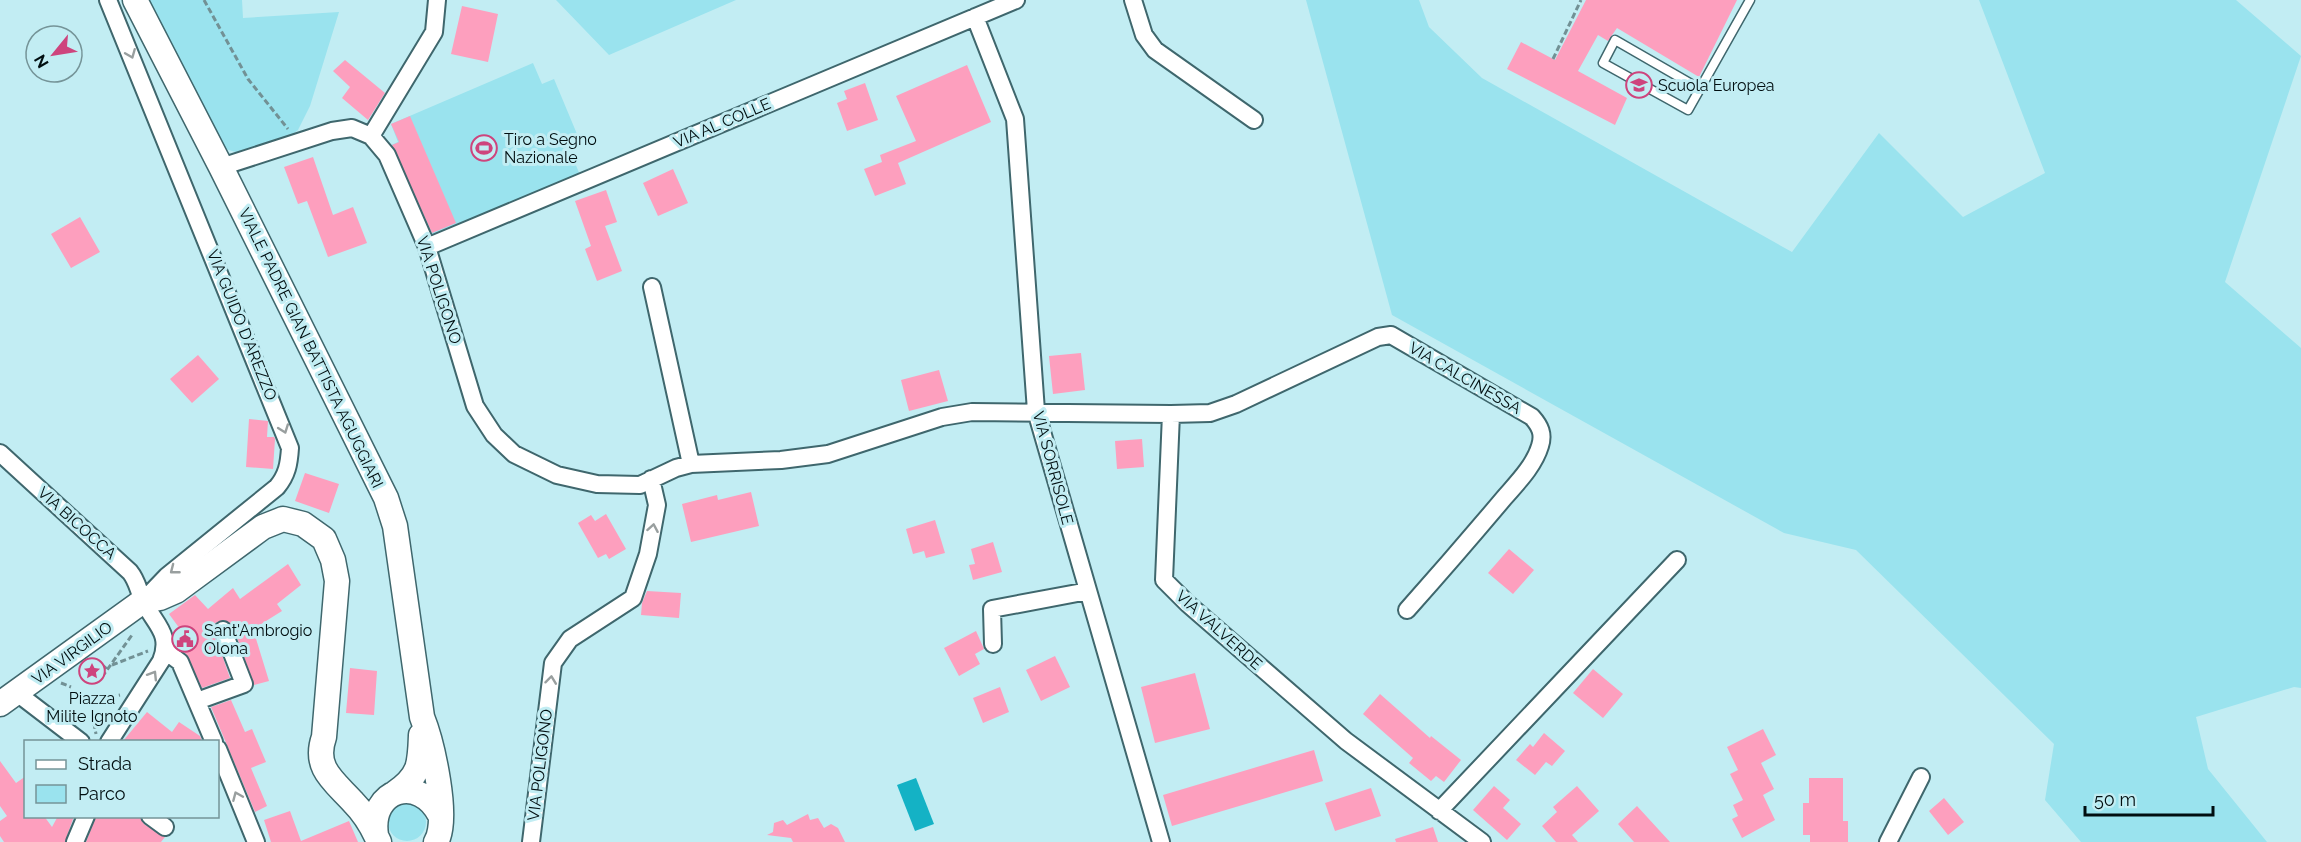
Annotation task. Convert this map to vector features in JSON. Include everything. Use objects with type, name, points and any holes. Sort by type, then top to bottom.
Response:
[{"type":"main road","name":"VIALE PADRE GIAN BATTISTA AGUGGIARI","points":[[135,0],[386,498],[395,526],[422,717],[421,750],[416,774],[381,804],[376,813],[374,824],[377,838]]},
{"type":"main road","name":"VIALE PADRE GIAN BATTISTA AGUGGIARI","points":[[143,601],[160,598],[176,591],[273,521],[292,520],[314,530],[324,539],[330,551],[337,581],[324,737],[320,750],[325,770],[334,784],[355,803],[377,838]]},
{"type":"main road","name":"VIA VIRGILIO","points":[[8,699],[143,601]]},
{"type":"main road","name":"VIALE PADRE GIAN BATTISTA AGUGGIARI","points":[[422,717],[436,767],[441,826],[436,842]]},
{"type":"main road","name":"VIALE PADRE GIAN BATTISTA AGUGGIARI","points":[[324,737],[336,771],[344,782],[365,794],[392,795],[405,791],[417,792],[435,804],[440,815]]},
{"type":"street","name":"VIA GUIDO D'AREZZO","points":[[108,0],[290,448],[285,478],[277,487],[167,576],[143,601]]},
{"type":"street","points":[[221,167],[332,131],[352,128],[370,136],[434,32],[437,0]]},
{"type":"street","name":"VIA AL COLLE","points":[[428,247],[1016,0]]},
{"type":"street","points":[[1133,0],[1144,35],[1155,50],[1254,120]]},
{"type":"street","name":"VIA SORRISOLE","points":[[975,17],[1015,119],[1036,411],[1161,842]]},
{"type":"street","name":"VIA POLIGONO","points":[[370,136],[387,155],[428,247],[475,406],[494,435],[514,454],[557,476],[597,484],[640,485],[676,468],[691,464],[781,460],[828,454],[942,417],[972,412],[1036,411]]},
{"type":"street","points":[[652,287],[691,464]]},
{"type":"street","name":"VIA CALCINESSA","points":[[1172,414],[1210,413],[1236,404],[1369,341],[1391,335],[1532,417],[1540,426],[1542,437],[1540,448],[1532,465],[1407,610]]},
{"type":"street","points":[[1036,411],[1172,414]]},
{"type":"street","name":"VIA VALVERDE","points":[[1172,414],[1164,580],[1188,604],[1346,741],[1482,842]]},
{"type":"street","name":"VIA BICOCCA","points":[[0,453],[130,572],[138,583],[143,601]]},
{"type":"street","name":"VIA POLIGONO","points":[[531,842],[553,663],[570,639],[633,598],[648,554],[657,505],[651,479]]},
{"type":"street","points":[[1439,811],[1677,560]]},
{"type":"street","points":[[993,644],[992,609],[1088,591]]},
{"type":"street","points":[[143,601],[163,632],[172,656],[180,662],[214,740]]},
{"type":"street","points":[[197,701],[243,684],[223,630]]},
{"type":"street","points":[[8,699],[95,740],[161,662],[165,652],[163,632]]},
{"type":"street","points":[[219,751],[256,842]]},
{"type":"street","points":[[1888,842],[1921,777]]},
{"type":"street","points":[[75,842],[85,818]]},
{"type":"street","points":[[153,818],[165,826]]},
{"type":"lane","points":[[1700,89],[1615,40],[1603,63],[1688,110],[1700,89],[1750,0]]},
{"type":"path","points":[[204,0],[248,79],[298,142]]},
{"type":"path","points":[[1552,59],[1581,0]]},
{"type":"path","points":[[102,677],[136,629]]},
{"type":"path","points":[[109,667],[152,650]]},
{"type":"path","points":[[95,659],[109,667]]},
{"type":"path","points":[[90,664],[90,673]]},
{"type":"path","points":[[92,714],[95,740]]},
{"type":"green space","points":[[147,0],[242,0],[243,18],[339,12],[310,106],[298,130],[288,138],[239,153],[222,148]]},
{"type":"green space","points":[[556,0],[736,0],[609,55]]},
{"type":"green space","points":[[1306,0],[1419,0],[1429,27],[1482,78],[1792,252],[1879,133],[1963,217],[2045,173],[1979,0],[2236,0],[2301,56],[2225,282],[2301,348],[2301,688],[2294,687],[2196,717],[2208,769],[2267,842],[2081,842],[2045,800],[2054,744],[1856,550],[1784,533],[1392,315]]},
{"type":"green space","name":"Tiro a Segno Nazionale","points":[[533,63],[542,84],[554,79],[582,146],[570,151],[580,175],[431,238],[424,222],[431,219],[426,205],[418,208],[404,177],[411,173],[404,156],[397,159],[391,145],[398,142],[391,124]]},
{"type":"green space","points":[[407,803],[420,809],[426,822],[420,835],[407,841],[394,835],[388,822],[394,809]]},
{"type":"shaded area","points":[[916,778],[934,824],[915,831],[897,785]]},
{"type":"building","points":[[1586,0],[1737,0],[1699,77],[1617,28],[1608,41],[1598,35],[1578,71],[1627,98],[1615,125],[1507,69],[1521,42],[1555,60]]},
{"type":"building","points":[[462,6],[498,14],[488,62],[451,54]]},
{"type":"building","points":[[345,60],[385,93],[368,120],[342,98],[350,87],[333,71]]},
{"type":"building","points":[[967,65],[991,122],[898,163],[906,184],[875,196],[864,169],[882,162],[880,155],[916,141],[896,96]]},
{"type":"building","points":[[865,83],[878,120],[847,131],[837,103],[847,99],[844,91]]},
{"type":"building","points":[[410,116],[456,223],[432,233],[392,145],[399,142],[391,124]]},
{"type":"building","points":[[313,157],[333,215],[353,207],[367,243],[328,257],[307,201],[298,204],[284,167]]},
{"type":"building","points":[[673,169],[688,203],[658,216],[643,183]]},
{"type":"building","points":[[606,190],[617,222],[605,226],[622,271],[597,281],[585,249],[591,246],[575,201]]},
{"type":"building","points":[[80,217],[100,252],[71,268],[51,234]]},
{"type":"building","points":[[1081,353],[1085,390],[1053,394],[1049,356]]},
{"type":"building","points":[[198,355],[219,379],[192,403],[170,379]]},
{"type":"building","points":[[939,370],[948,401],[909,411],[901,380]]},
{"type":"building","points":[[249,419],[268,421],[267,437],[275,439],[273,469],[246,467]]},
{"type":"building","points":[[1142,439],[1144,467],[1117,469],[1115,441]]},
{"type":"building","points":[[305,473],[339,484],[329,513],[295,501]]},
{"type":"building","points":[[751,492],[759,526],[691,542],[682,504],[717,495],[718,500]]},
{"type":"building","points":[[606,514],[626,549],[609,559],[606,554],[598,558],[578,523],[591,515],[595,521]]},
{"type":"building","points":[[935,520],[945,553],[926,558],[924,551],[913,554],[906,529]]},
{"type":"building","points":[[993,542],[1002,572],[973,580],[969,565],[975,564],[971,549]]},
{"type":"building","points":[[1509,549],[1534,570],[1513,594],[1488,573]]},
{"type":"building","points":[[288,564],[301,585],[277,604],[282,611],[253,629],[269,681],[254,685],[233,626],[224,620],[215,623],[213,629],[230,678],[202,688],[183,649],[191,644],[169,614],[195,595],[208,609],[233,588],[240,599]]},
{"type":"building","points":[[647,591],[681,593],[679,618],[641,615],[642,603]]},
{"type":"building","points":[[976,631],[984,649],[975,654],[980,664],[959,676],[944,648]]},
{"type":"building","points":[[1055,656],[1070,687],[1041,701],[1026,670]]},
{"type":"building","points":[[350,668],[377,671],[374,715],[346,713]]},
{"type":"building","points":[[1593,669],[1623,694],[1603,718],[1573,693]]},
{"type":"building","points":[[1195,673],[1210,729],[1155,743],[1141,687]]},
{"type":"building","points":[[1000,687],[1009,712],[983,723],[973,698]]},
{"type":"building","points":[[1380,694],[1430,738],[1431,736],[1461,760],[1444,782],[1436,776],[1431,781],[1409,763],[1413,758],[1363,714]]},
{"type":"building","points":[[231,700],[245,732],[252,729],[266,762],[251,768],[267,806],[255,812],[211,707]]},
{"type":"building","points":[[147,712],[172,732],[179,722],[200,736],[202,740],[124,740]]},
{"type":"building","points":[[1763,729],[1776,755],[1761,763],[1774,789],[1763,795],[1775,820],[1742,838],[1732,819],[1738,816],[1733,805],[1743,800],[1730,774],[1738,770],[1727,747]]},
{"type":"building","points":[[1544,733],[1565,751],[1552,766],[1546,762],[1535,775],[1516,760],[1530,744],[1533,747]]},
{"type":"building","points":[[1314,750],[1323,781],[1172,826],[1163,795]]},
{"type":"building","points":[[0,761],[16,783],[24,777],[24,818],[45,818],[52,827],[57,818],[73,818],[65,842],[4,842],[0,836],[0,821],[7,816],[0,806]]},
{"type":"building","points":[[1809,778],[1843,778],[1843,821],[1848,821],[1848,842],[1810,842],[1810,835],[1803,835],[1803,803],[1809,803]]},
{"type":"building","points":[[1494,786],[1510,800],[1503,808],[1521,824],[1507,840],[1473,810]]},
{"type":"building","points":[[1577,786],[1599,811],[1572,835],[1578,842],[1556,842],[1542,826],[1557,812],[1553,807]]},
{"type":"building","points":[[1371,788],[1381,816],[1335,831],[1325,803]]},
{"type":"building","points":[[1944,798],[1964,822],[1948,835],[1929,811]]},
{"type":"building","points":[[1637,806],[1670,842],[1634,842],[1618,824]]},
{"type":"building","points":[[290,811],[301,841],[349,821],[358,842],[271,842],[264,820]]},
{"type":"building","points":[[808,814],[810,820],[818,818],[824,828],[831,824],[838,828],[845,842],[793,842],[791,838],[767,835],[773,832],[774,823],[783,820],[787,825]]},
{"type":"building","points":[[95,818],[141,818],[144,824],[165,837],[161,842],[86,842]]},
{"type":"building","points":[[1433,827],[1438,842],[1396,842],[1395,839]]},
{"type":"place","name":"Scuola Europea","points":[[1639,85]]},
{"type":"place","name":"Tiro a Segno Nazionale","points":[[484,148]]},
{"type":"place","name":"Sant'Ambrogio Olona","points":[[185,639]]},
{"type":"place","name":"Piazza Milite Ignoto","points":[[92,671]]}]
